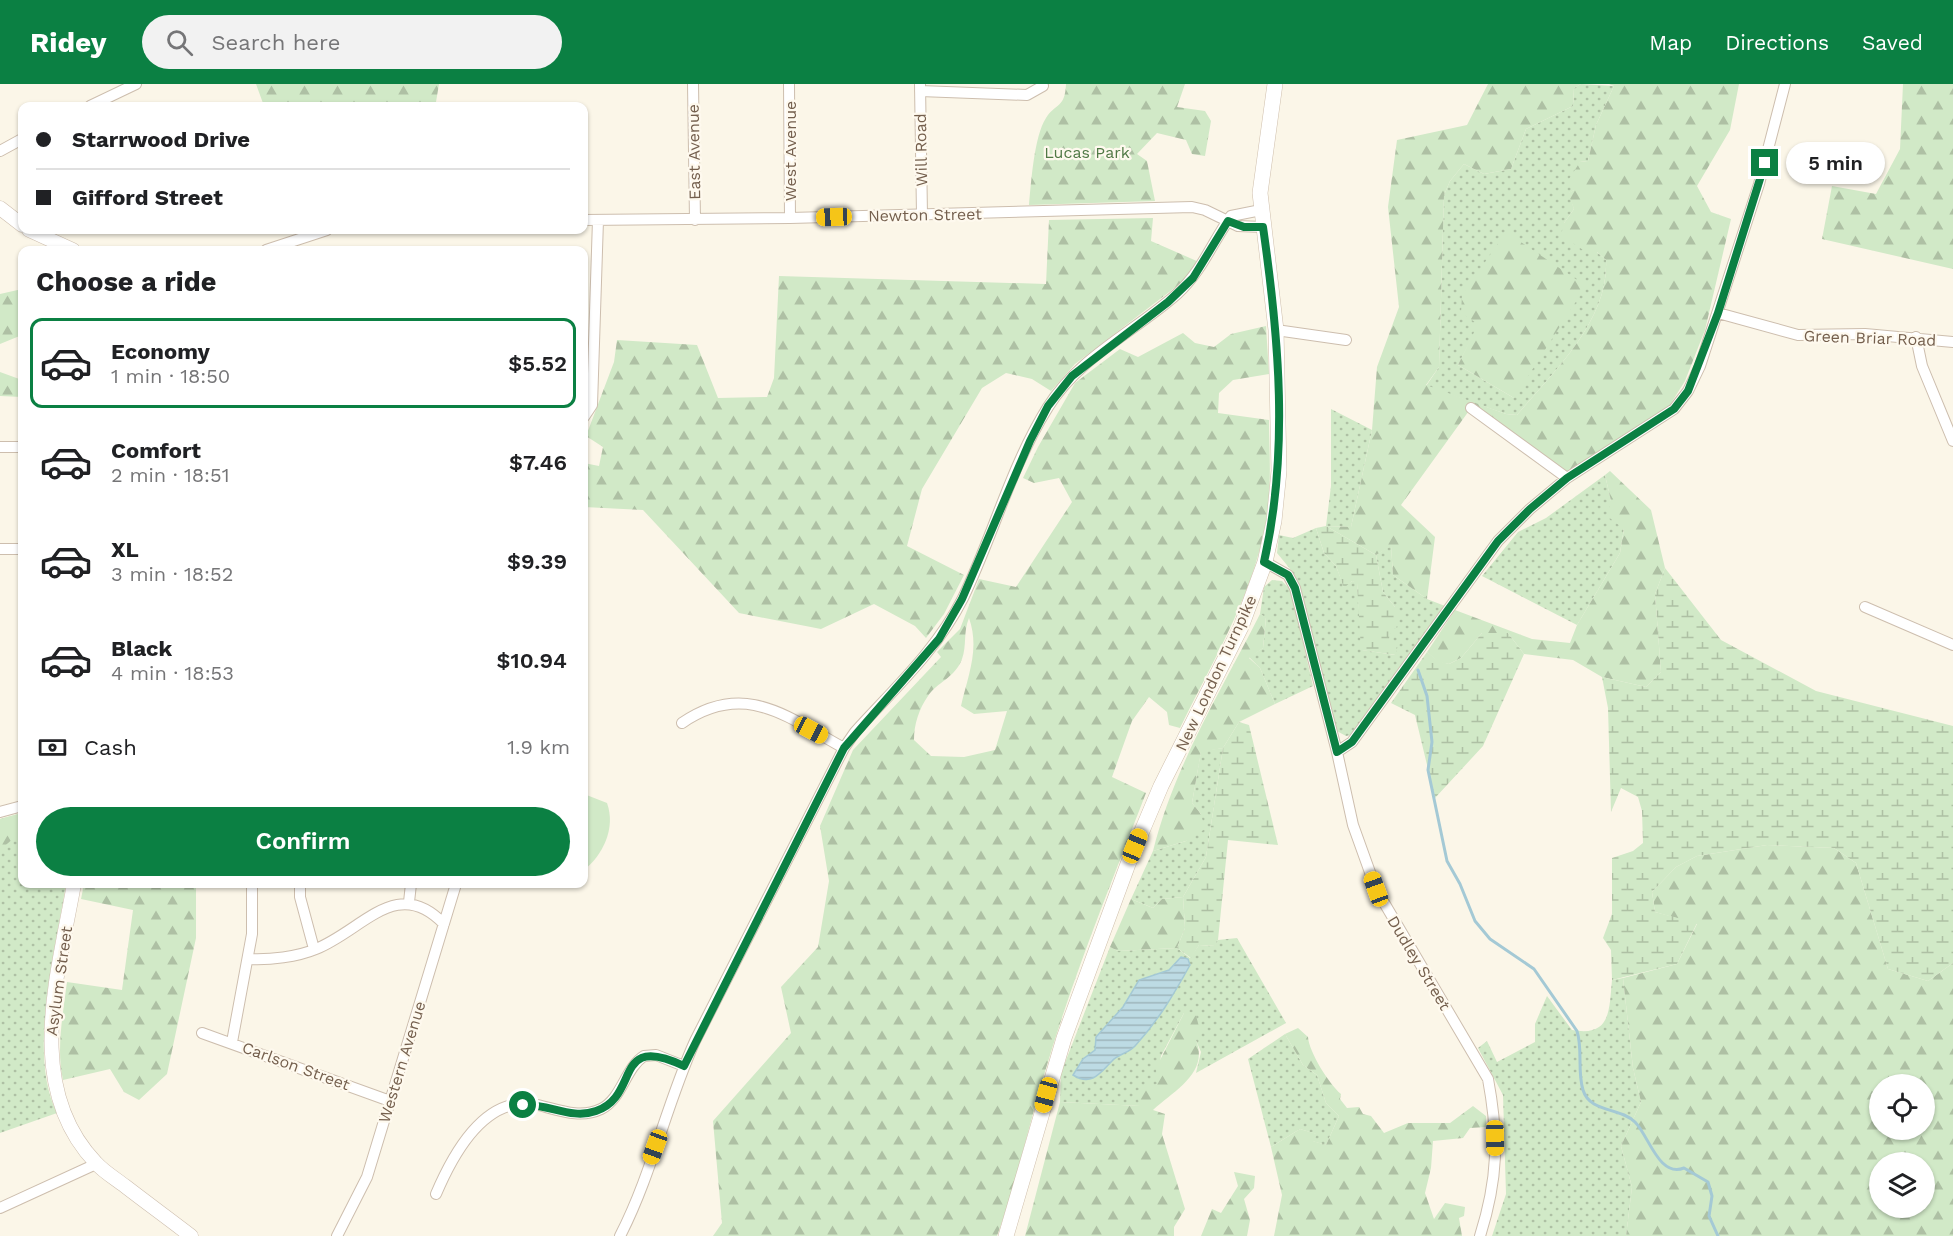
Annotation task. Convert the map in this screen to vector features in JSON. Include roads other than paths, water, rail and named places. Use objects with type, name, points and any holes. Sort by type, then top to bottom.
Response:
[{"type":"main road","name":"New London Turnpike","points":[[1006,1236],[1064,1038],[1132,855],[1161,786],[1241,627],[1264,562],[1274,521],[1279,471],[1276,330],[1261,210],[1262,169],[1275,84]]},
{"type":"street","points":[[98,102],[135,84]]},
{"type":"street","name":"East Avenue","points":[[693,84],[695,220]]},
{"type":"street","name":"West Avenue","points":[[789,84],[790,218]]},
{"type":"street","points":[[1337,752],[1352,742],[1498,541],[1530,509],[1567,478],[1674,409],[1688,391],[1700,366],[1759,184],[1785,84]]},
{"type":"street","points":[[920,87],[1027,95],[1043,86]]},
{"type":"street","name":"Will Road","points":[[920,87],[922,215]]},
{"type":"street","points":[[0,151],[18,142]]},
{"type":"street","name":"Newton Street","points":[[588,220],[790,218],[1192,207],[1205,210],[1244,227],[1263,227]]},
{"type":"street","points":[[0,208],[18,222]]},
{"type":"street","points":[[620,1236],[638,1194],[684,1066],[844,748],[939,639],[962,599],[1030,441],[1048,406],[1072,376],[1168,302],[1193,278],[1228,221],[1235,214],[1261,210]]},
{"type":"street","points":[[588,411],[592,405],[598,220]]},
{"type":"street","points":[[38,234],[64,246]]},
{"type":"street","points":[[278,246],[315,234]]},
{"type":"street","name":"Green Briar Road","points":[[1718,313],[1798,335],[1865,334],[1953,342]]},
{"type":"street","points":[[1276,330],[1346,340]]},
{"type":"street","points":[[1916,338],[1922,366],[1953,441]]},
{"type":"street","points":[[1471,408],[1567,478]]},
{"type":"street","points":[[0,447],[18,447]]},
{"type":"street","points":[[0,549],[18,549]]},
{"type":"street","name":"Dudley Street","points":[[1264,562],[1288,575],[1295,588],[1337,752],[1353,825],[1376,889],[1488,1079],[1493,1107],[1496,1172],[1480,1236]]},
{"type":"street","points":[[1864,608],[1953,645]]},
{"type":"street","points":[[682,723],[713,706],[751,703],[773,709],[844,748]]},
{"type":"street","points":[[0,812],[18,807]]},
{"type":"street","name":"Asylum Street","points":[[73,888],[51,1026],[51,1061],[57,1095],[75,1135],[96,1164],[191,1236]]},
{"type":"street","points":[[232,1042],[249,959],[252,934],[252,888]]},
{"type":"street","points":[[300,888],[300,897],[315,950]]},
{"type":"street","points":[[409,902],[411,888]]},
{"type":"street","name":"Western Avenue","points":[[337,1236],[367,1177],[455,888]]},
{"type":"street","points":[[249,959],[264,960],[315,950],[337,939],[390,904],[409,902],[434,914],[444,924]]},
{"type":"street","name":"Carlson Street","points":[[202,1033],[390,1101]]},
{"type":"street","points":[[436,1194],[453,1156],[480,1124],[499,1109],[531,1104],[564,1113],[590,1113],[603,1108],[611,1101],[637,1061],[644,1056],[660,1055],[684,1066]]},
{"type":"street","points":[[0,1208],[96,1164]]},
{"type":"water","points":[[1181,957],[1188,959],[1190,965],[1165,1007],[1135,1046],[1114,1059],[1096,1077],[1086,1079],[1073,1075],[1083,1059],[1095,1050],[1096,1037],[1123,1007],[1139,980],[1169,970]]},
{"type":"waterway","points":[[1418,670],[1427,696],[1432,742],[1428,770],[1447,861],[1460,884],[1475,921],[1490,939],[1534,969],[1577,1031],[1580,1045],[1581,1083],[1592,1103],[1629,1117],[1635,1122],[1655,1154],[1668,1167],[1684,1168],[1708,1182],[1712,1196],[1709,1216],[1718,1236]]},
{"type":"park label","name":"Lucas Park","points":[[1087,152]]}]
